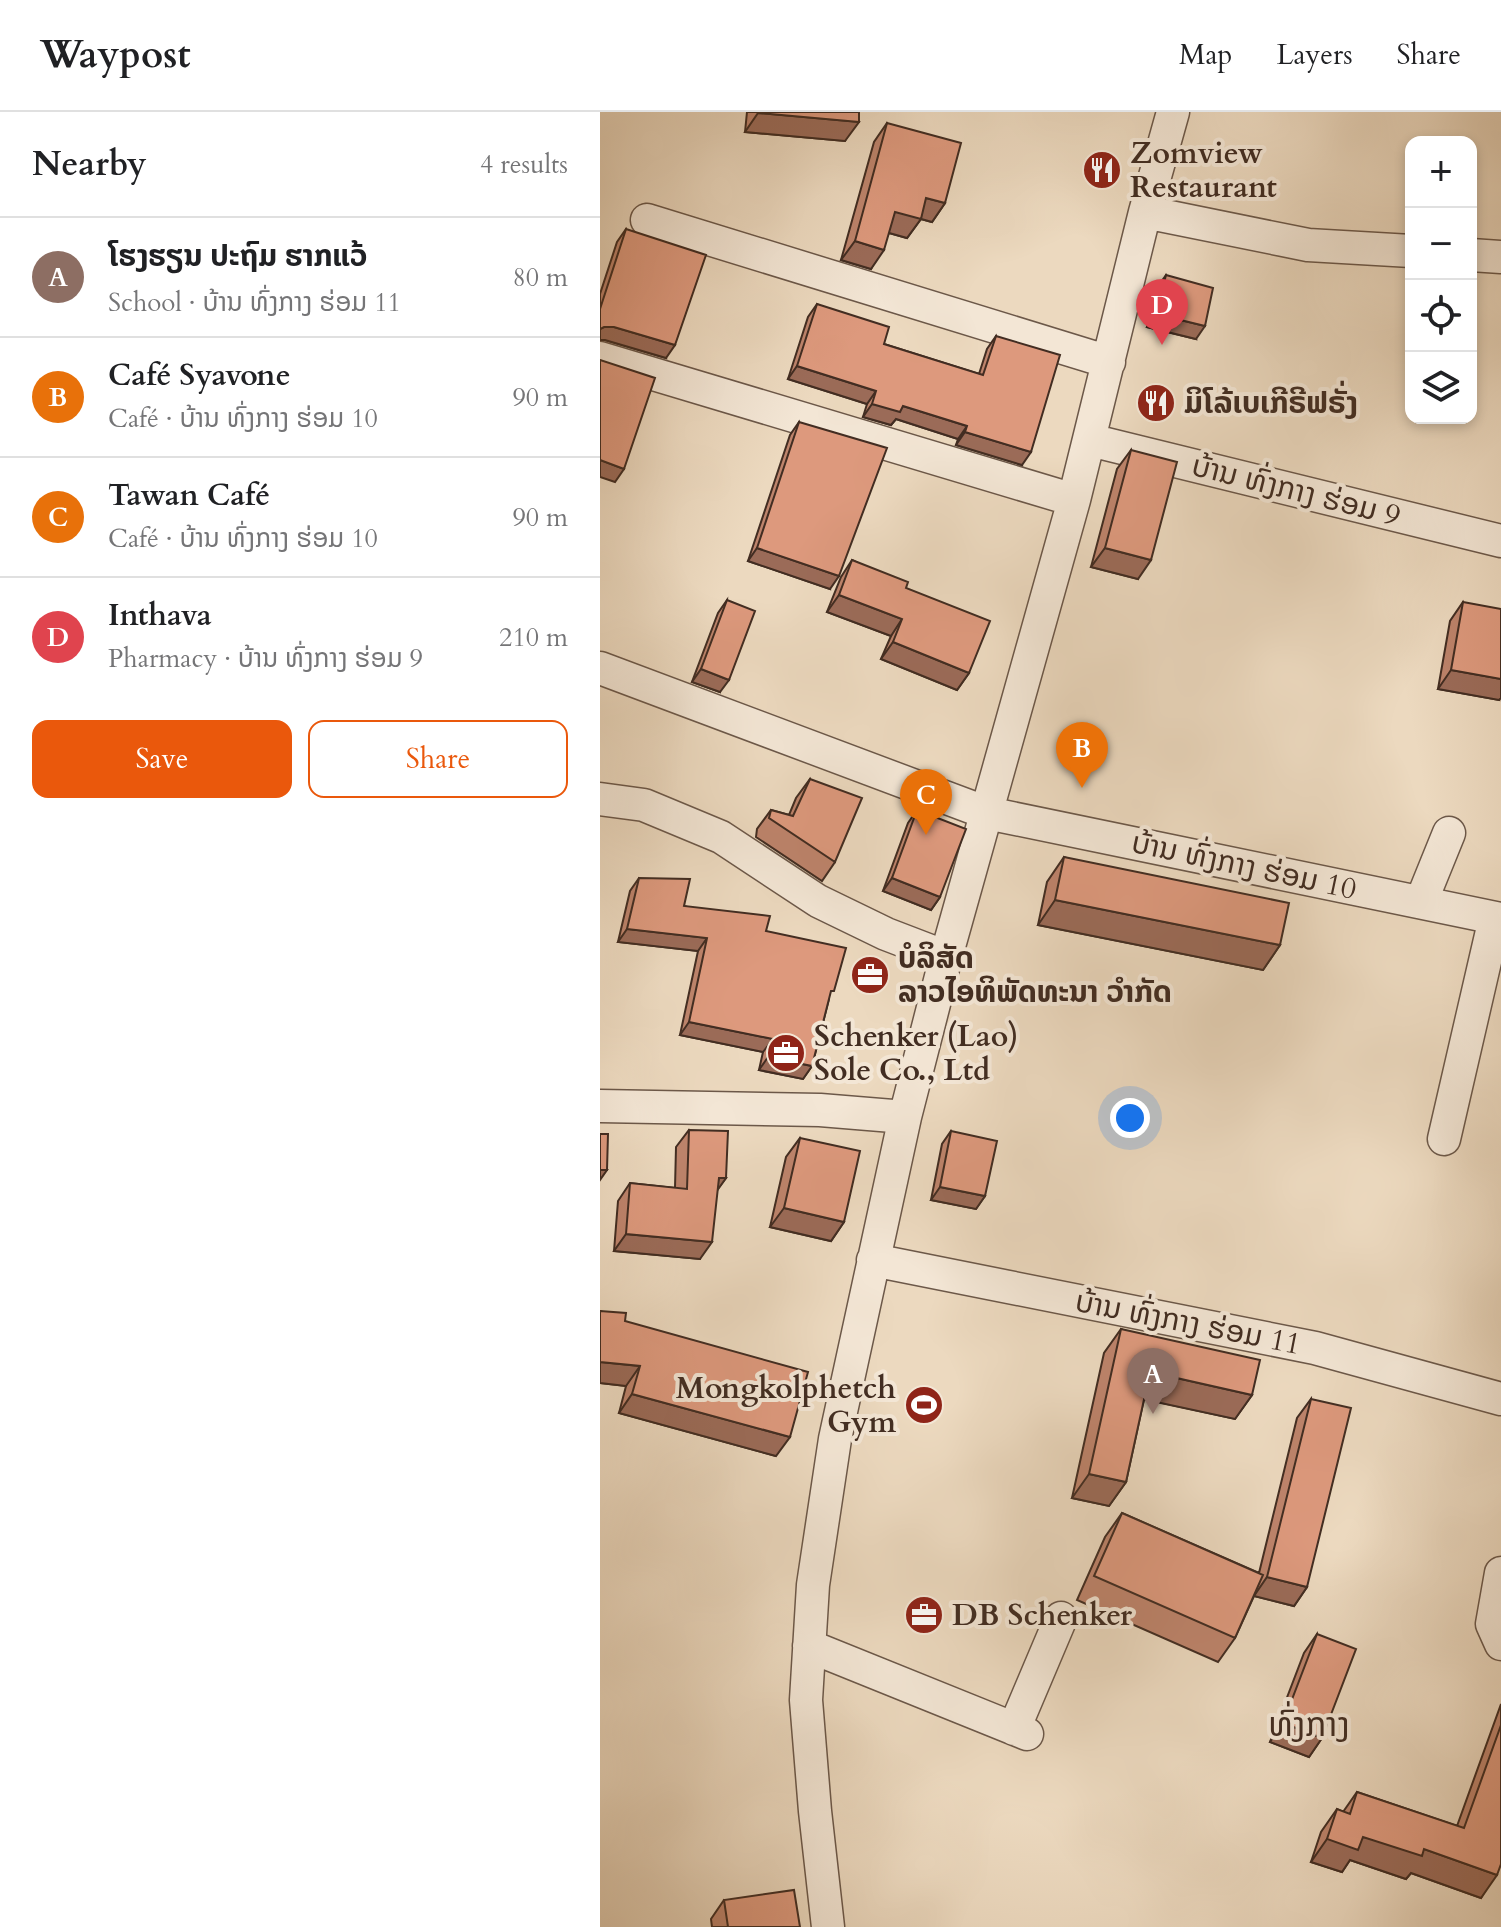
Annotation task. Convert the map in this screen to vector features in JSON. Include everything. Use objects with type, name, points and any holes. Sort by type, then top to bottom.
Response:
[{"type":"street","points":[[828,1927],[807,1716],[813,1585],[835,1439],[905,1117],[946,957],[1090,440],[1145,212],[1173,112]]},
{"type":"street","points":[[1145,212],[1308,245],[1405,251]]},
{"type":"street","points":[[647,220],[1109,362]]},
{"type":"street","points":[[1477,255],[1501,257]]},
{"type":"street","points":[[600,358],[1074,500]]},
{"type":"street","name":"ບ້ານ ທົ່ງກາງ ຮ່ອມ 9","points":[[1090,440],[1501,541]]},
{"type":"street","name":"ບ້ານ ທົ່ງກາງ ຮ່ອມ 10","points":[[600,668],[987,813],[1498,918]]},
{"type":"street","points":[[600,799],[644,805],[721,837],[818,901],[886,934],[946,957]]},
{"type":"street","points":[[1421,902],[1449,833]]},
{"type":"street","points":[[1444,1139],[1498,918]]},
{"type":"street","points":[[600,1106],[820,1110],[905,1117]]},
{"type":"street","name":"ບ້ານ ທົ່ງກາງ ຮ່ອມ 11","points":[[873,1260],[1315,1348],[1501,1399]]},
{"type":"street","points":[[1501,1573],[1492,1624],[1501,1644]]},
{"type":"street","points":[[809,1646],[1021,1731],[1061,1618]]},
{"type":"building","points":[[859,112],[859,122],[758,113]]},
{"type":"building","points":[[887,123],[961,143],[945,203],[926,198],[921,219],[895,212],[884,250],[855,241]]},
{"type":"building","points":[[626,229],[706,255],[675,345],[614,327],[600,329],[600,309]]},
{"type":"building","points":[[1166,275],[1213,288],[1205,326],[1156,314]]},
{"type":"building","points":[[817,304],[889,327],[884,344],[983,375],[996,336],[1060,355],[1031,452],[965,432],[967,426],[903,406],[900,412],[872,404],[876,391],[797,366]]},
{"type":"building","points":[[600,360],[655,378],[624,469],[600,460]]},
{"type":"building","points":[[799,422],[887,448],[839,576],[757,548]]},
{"type":"building","points":[[1131,450],[1177,462],[1151,560],[1105,548]]},
{"type":"building","points":[[852,560],[908,582],[906,588],[990,621],[969,673],[893,642],[902,619],[839,595]]},
{"type":"building","points":[[727,600],[755,611],[729,680],[701,669]]},
{"type":"building","points":[[1463,602],[1501,609],[1501,679],[1451,670]]},
{"type":"building","points":[[810,779],[862,798],[835,862],[769,818],[771,810],[793,816]]},
{"type":"building","points":[[917,810],[966,829],[940,897],[892,878]]},
{"type":"building","points":[[1064,857],[1289,903],[1280,945],[1055,900]]},
{"type":"building","points":[[639,878],[690,879],[684,906],[770,916],[766,931],[846,948],[834,991],[831,991],[812,1066],[768,1057],[773,1039],[689,1022],[707,938],[627,929]]},
{"type":"building","points":[[689,1130],[728,1131],[726,1178],[719,1178],[712,1242],[626,1234],[630,1183],[687,1189]]},
{"type":"building","points":[[951,1131],[997,1141],[985,1196],[940,1187]]},
{"type":"building","points":[[600,1134],[608,1134],[607,1170],[600,1170]]},
{"type":"building","points":[[800,1138],[860,1151],[844,1222],[784,1208]]},
{"type":"building","points":[[600,1311],[626,1313],[625,1321],[808,1372],[790,1437],[632,1394],[640,1366],[600,1362]]},
{"type":"building","points":[[1121,1329],[1260,1360],[1252,1395],[1150,1372],[1126,1482],[1089,1474]]},
{"type":"building","points":[[1311,1399],[1351,1408],[1307,1587],[1267,1577]]},
{"type":"building","points":[[1122,1513],[1263,1575],[1235,1638],[1094,1576]]},
{"type":"building","points":[[1317,1634],[1356,1649],[1322,1738],[1283,1723]]},
{"type":"building","points":[[1501,1725],[1501,1864],[1497,1875],[1424,1849],[1422,1856],[1363,1837],[1358,1850],[1327,1839],[1337,1809],[1350,1814],[1357,1792],[1464,1828]]},
{"type":"building","points":[[794,1890],[800,1927],[728,1927],[724,1900]]},
{"type":"place","name":"Zomview Restaurant","points":[[1102,170]]},
{"type":"place","name":"Inthava","points":[[1162,345]]},
{"type":"place","name":"ມິໂລ້ເບເກີຣີຟຣັ່ງ","points":[[1156,403]]},
{"type":"place","name":"Café Syavone","points":[[1082,788]]},
{"type":"place","name":"Tawan Café","points":[[926,835]]},
{"type":"place","name":"ບໍລິສັດ ລາວໄອທິພັດທະນາ ວຳກັດ","points":[[870,975]]},
{"type":"place","name":"Schenker (Lao) Sole Co., Ltd","points":[[786,1053]]},
{"type":"place","name":"Mongkolphetch Gym","points":[[924,1405]]},
{"type":"place","name":"ໂຮງຮຽນ ປະຖົມ ຮາກແ້ວ","points":[[1153,1414]]},
{"type":"place","name":"DB Schenker","points":[[924,1615]]},
{"type":"district","name":"ທົ່ງກາງ","points":[[1309,1725]]}]
